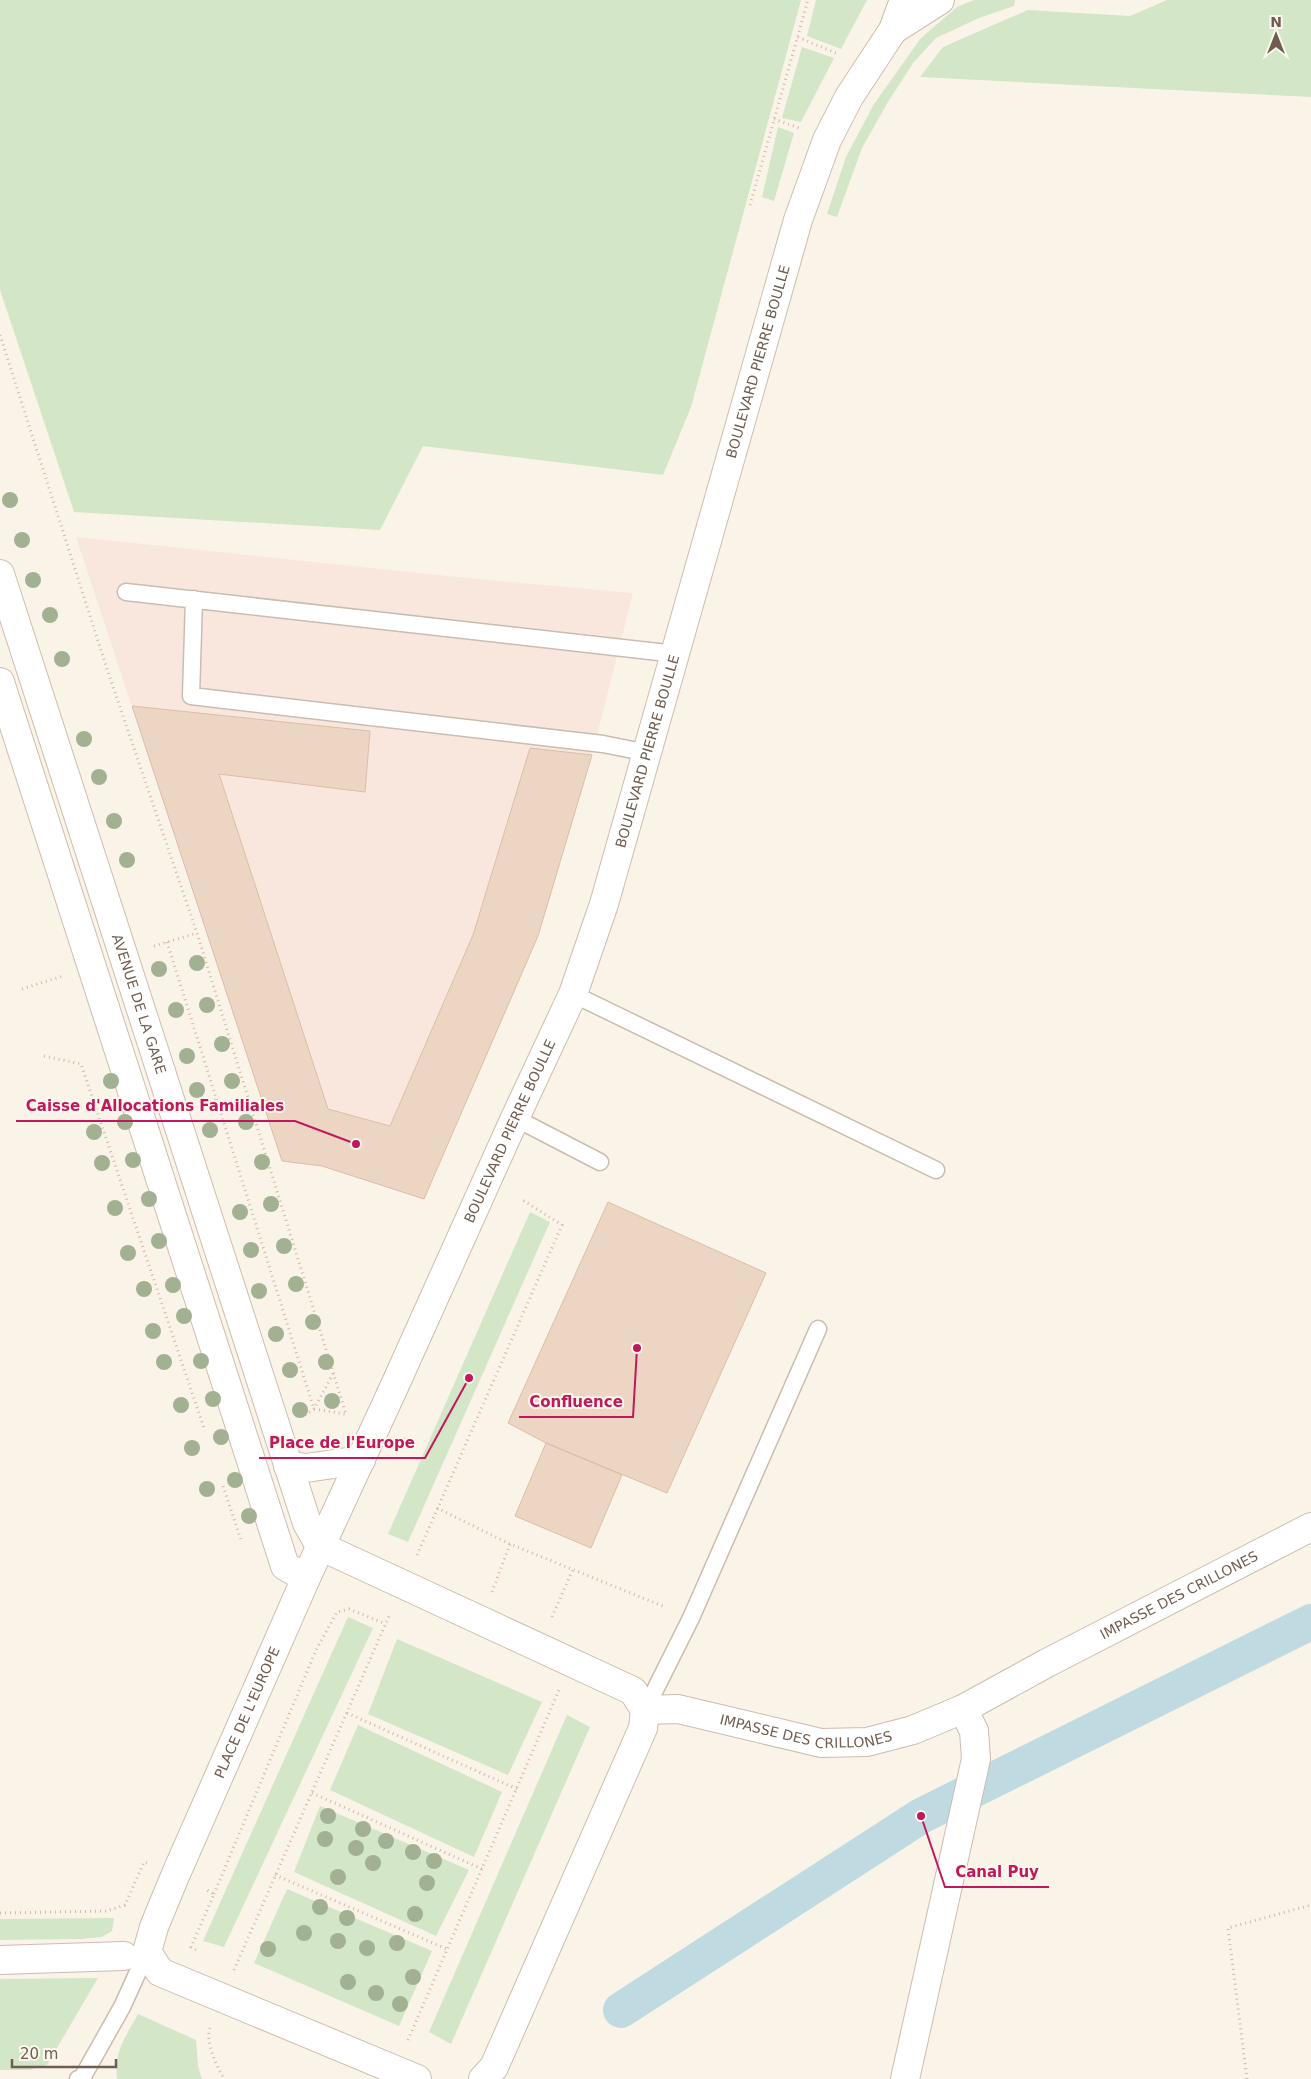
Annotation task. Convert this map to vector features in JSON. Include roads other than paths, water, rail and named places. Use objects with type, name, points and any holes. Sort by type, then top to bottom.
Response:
[{"type":"street","name":"BOULEVARD PIERRE BOULLE","points":[[320,1546],[572,994],[604,904],[798,220],[827,140],[849,97],[893,30],[904,0]]},
{"type":"street","name":"BOULEVARD PIERRE BOULLE","points":[[893,30],[940,0]]},
{"type":"street","name":"AVENUE DE LA GARE","points":[[0,574],[288,1466],[307,1523],[320,1546]]},
{"type":"street","points":[[0,682],[285,1566],[306,1578]]},
{"type":"street","points":[[288,1466],[306,1468],[360,1460]]},
{"type":"street","name":"IMPASSE DES CRILLONES","points":[[645,1710],[678,1709],[821,1743],[867,1742],[913,1730],[963,1709],[1047,1663],[1311,1527]]},
{"type":"street","points":[[320,1546],[633,1691],[645,1710],[643,1728],[494,2067],[483,2079]]},
{"type":"street","name":"PLACE DE L'EUROPE","points":[[135,1954],[154,1927],[320,1546]]},
{"type":"street","points":[[904,2079],[976,1759],[974,1731],[963,1709]]},
{"type":"street","points":[[0,1960],[135,1954],[160,1972],[417,2079]]},
{"type":"lane","points":[[126,592],[676,654]]},
{"type":"lane","points":[[194,599],[191,696],[603,744],[648,753]]},
{"type":"lane","points":[[572,994],[936,1170]]},
{"type":"lane","points":[[514,1118],[600,1162]]},
{"type":"lane","points":[[645,1710],[691,1618],[818,1329]]},
{"type":"lane","points":[[81,2079],[122,2007],[135,1954]]},
{"type":"waterway","points":[[621,2010],[921,1816],[1311,1622]]},
{"type":"place","name":"Caisse d'Allocations Familiales","points":[[356,1144]]},
{"type":"place","name":"Confluence","points":[[637,1348]]},
{"type":"place","name":"Place de l'Europe","points":[[469,1378]]},
{"type":"place","name":"Canal Puy","points":[[921,1816]]}]
